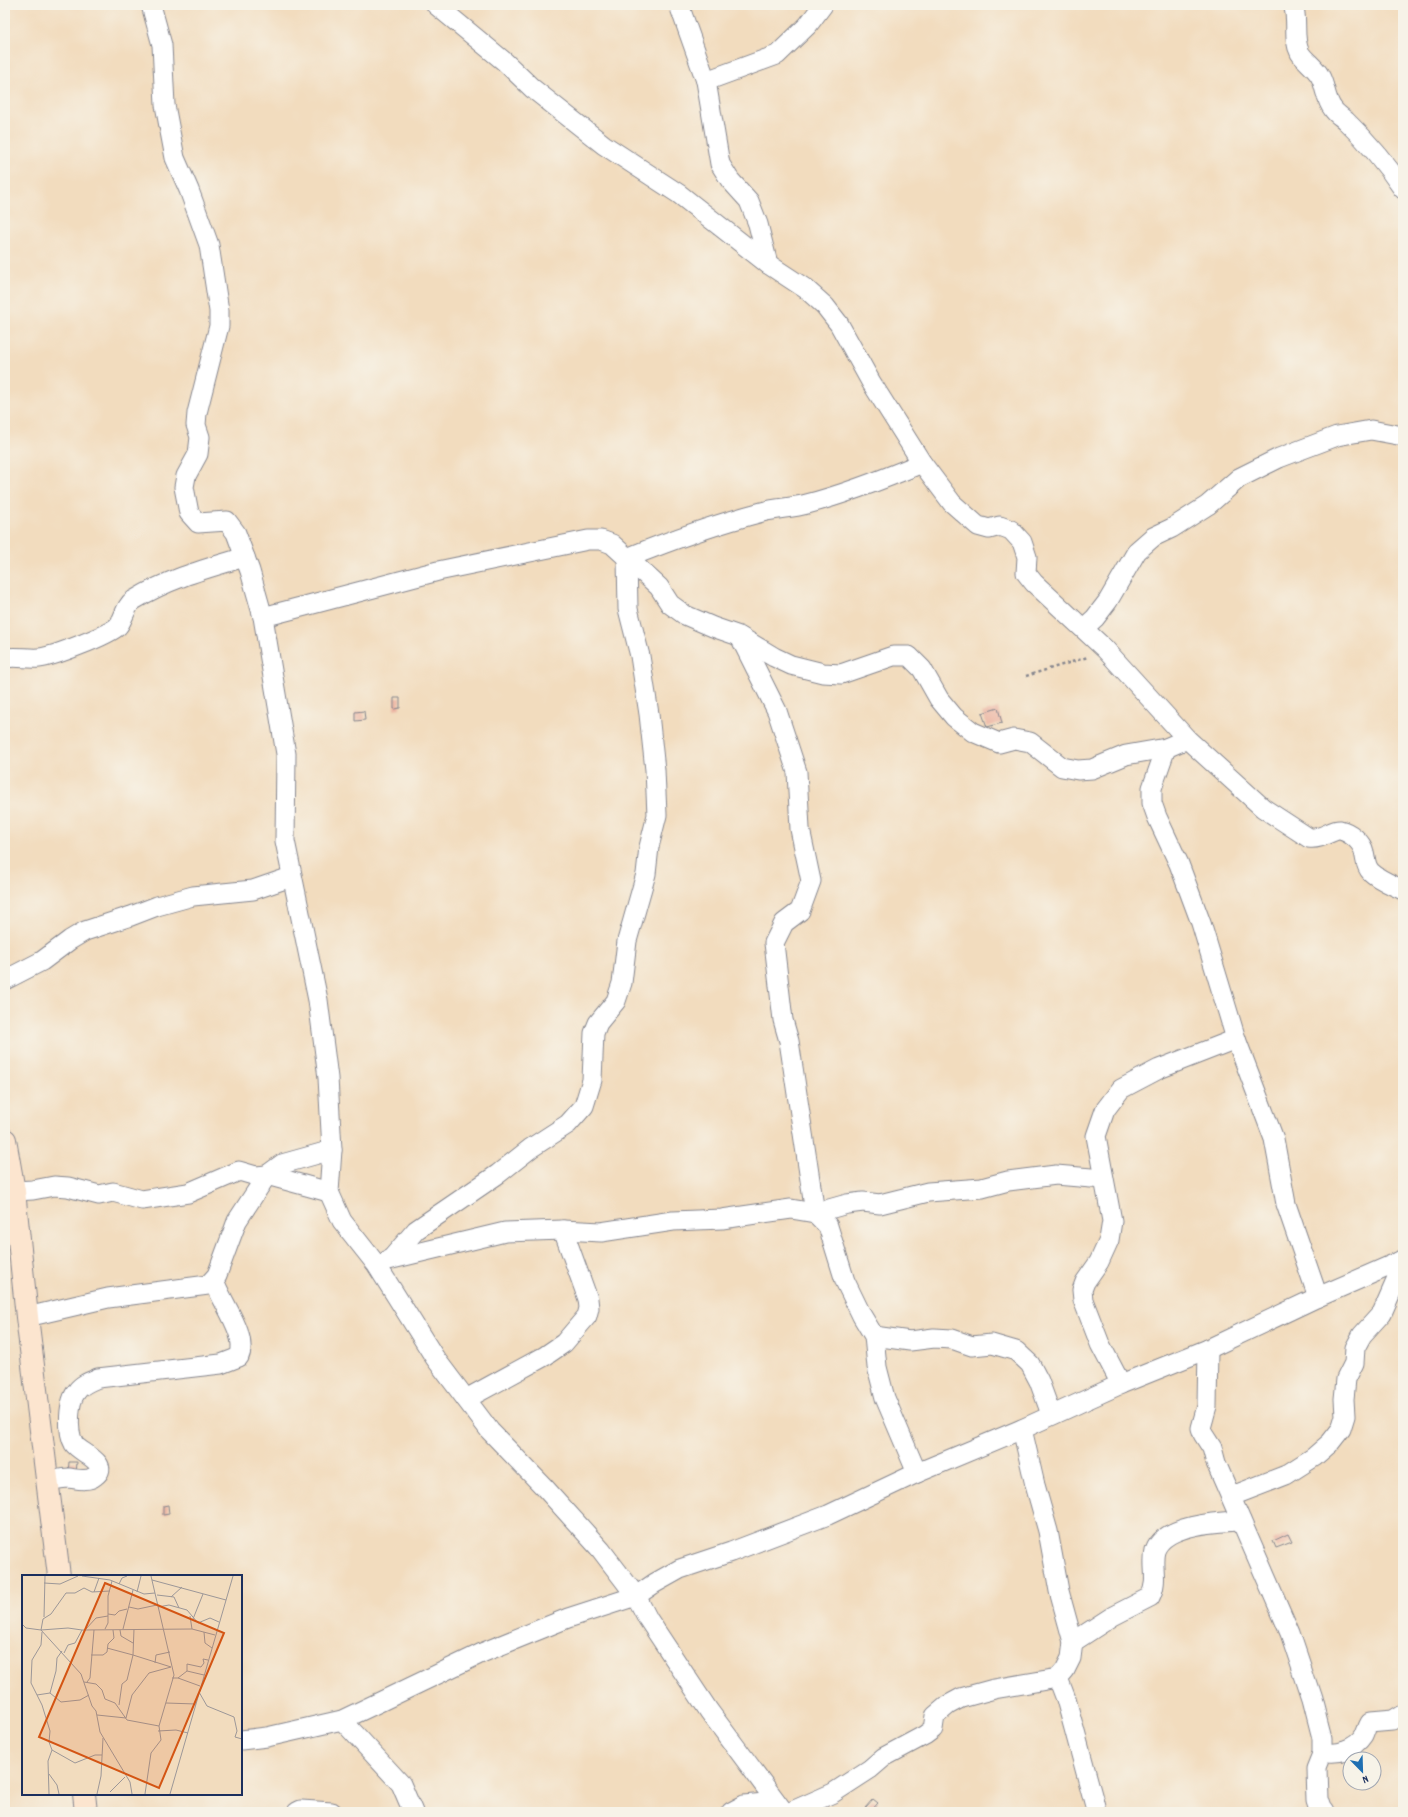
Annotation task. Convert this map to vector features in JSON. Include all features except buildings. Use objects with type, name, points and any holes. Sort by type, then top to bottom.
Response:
[{"type":"main road","points":[[5,1140],[14,1191],[27,1317],[59,1575]]},
{"type":"main road","points":[[84,1795],[86,1812]]},
{"type":"street","points":[[151,5],[162,45],[165,104],[175,158],[189,190],[209,245],[220,311],[219,326],[197,412],[196,425],[200,437],[198,454],[186,476],[184,487],[189,513],[198,523],[228,521],[236,533],[263,617],[286,754],[285,841],[318,1000],[328,1078],[332,1150],[329,1192],[342,1221],[384,1262],[435,1358],[490,1431],[545,1488],[601,1550],[636,1596],[648,1619],[709,1711],[783,1809]]},
{"type":"street","points":[[436,5],[505,62],[532,88],[567,116],[604,144],[679,194],[768,264],[806,289],[825,306],[834,318],[871,382],[922,463],[952,503],[978,526],[989,529],[1000,526],[1011,530],[1022,542],[1027,557],[1026,573],[1034,583],[1105,649],[1187,739],[1262,808],[1308,838],[1316,839],[1339,830],[1350,833],[1364,850],[1365,862],[1371,872],[1403,890]]},
{"type":"street","points":[[679,5],[706,81],[720,164],[730,180],[749,201],[758,224],[768,264]]},
{"type":"street","points":[[706,81],[777,55],[808,25],[823,5]]},
{"type":"street","points":[[1294,5],[1296,12],[1296,38],[1300,52],[1319,75],[1326,88],[1327,102],[1378,156],[1403,189]]},
{"type":"street","points":[[1084,628],[1095,618],[1108,601],[1137,551],[1154,537],[1208,506],[1240,478],[1279,458],[1337,436],[1371,430],[1403,436]]},
{"type":"street","points":[[627,558],[716,526],[763,512],[806,504],[883,480],[922,463]]},
{"type":"street","points":[[263,617],[438,571],[588,540],[601,540],[612,544],[659,587],[670,604],[685,615],[713,628],[739,636],[774,657],[807,670],[841,674],[892,656],[909,656],[922,669],[938,700],[954,717],[973,732],[999,743],[1014,739],[1030,742],[1062,767],[1078,770],[1092,769],[1126,755],[1166,748],[1187,739]]},
{"type":"street","points":[[5,658],[39,658],[69,649],[105,634],[118,625],[132,602],[155,588],[186,574],[245,558]]},
{"type":"street","points":[[384,1262],[416,1230],[568,1124],[584,1106],[592,1080],[594,1033],[598,1023],[616,1001],[622,983],[627,941],[646,874],[648,848],[657,815],[655,770],[649,714],[640,656],[628,609],[627,558]]},
{"type":"street","points":[[739,636],[777,711],[797,772],[800,829],[811,881],[800,911],[784,923],[774,943],[783,1020],[789,1041],[814,1213],[828,1226],[845,1281],[862,1316],[874,1336],[877,1367],[885,1398],[917,1473]]},
{"type":"street","points":[[1166,748],[1152,788],[1152,803],[1179,864],[1201,923],[1236,1039],[1274,1139],[1286,1204],[1318,1297]]},
{"type":"street","points":[[5,980],[42,961],[70,940],[85,931],[157,906],[193,896],[253,890],[292,877]]},
{"type":"street","points":[[1122,1384],[1100,1344],[1083,1300],[1082,1290],[1084,1282],[1099,1262],[1109,1240],[1112,1221],[1096,1136],[1105,1110],[1121,1089],[1159,1068],[1236,1039]]},
{"type":"street","points":[[27,1317],[108,1298],[208,1285],[217,1275],[237,1221],[267,1175],[282,1164],[332,1150]]},
{"type":"street","points":[[14,1191],[33,1190],[54,1186],[68,1187],[99,1195],[113,1192],[142,1200],[188,1193],[239,1171],[256,1176],[267,1175],[329,1192]]},
{"type":"street","points":[[384,1262],[505,1232],[563,1230],[601,1232],[665,1222],[722,1220],[791,1209],[814,1213],[847,1204],[863,1202],[880,1204],[928,1192],[982,1188],[1008,1181],[1056,1175],[1103,1179]]},
{"type":"street","points":[[466,1399],[545,1356],[564,1343],[587,1316],[589,1308],[588,1299],[563,1230]]},
{"type":"street","points":[[242,1740],[267,1737],[342,1720],[484,1652],[568,1618],[636,1596],[680,1569],[731,1552],[828,1515],[917,1473],[1022,1429],[1051,1414],[1208,1349],[1318,1297],[1402,1261]]},
{"type":"street","points":[[1232,1496],[1286,1475],[1314,1457],[1330,1443],[1341,1429],[1345,1416],[1344,1399],[1346,1378],[1354,1363],[1355,1348],[1362,1335],[1382,1313],[1396,1281],[1402,1261]]},
{"type":"street","points":[[47,1481],[68,1478],[83,1480],[95,1476],[99,1471],[99,1465],[95,1459],[79,1449],[72,1437],[70,1404],[76,1391],[86,1383],[98,1378],[222,1364],[239,1357],[242,1350],[241,1338],[219,1294],[214,1280]]},
{"type":"street","points":[[874,1336],[910,1341],[934,1338],[952,1339],[972,1346],[992,1344],[1016,1351],[1030,1364],[1039,1381],[1051,1414]]},
{"type":"street","points":[[1208,1349],[1206,1406],[1201,1428],[1212,1448],[1216,1463],[1232,1496],[1241,1521],[1290,1633],[1319,1721],[1322,1738],[1322,1753],[1316,1768],[1317,1798],[1323,1812]]},
{"type":"street","points":[[731,1812],[744,1805],[783,1809],[833,1793],[870,1769],[884,1757],[925,1735],[933,1728],[935,1716],[948,1705],[962,1698],[994,1689],[1058,1678],[1065,1670],[1071,1658],[1073,1642],[1059,1591],[1048,1531],[1035,1485],[1022,1429]]},
{"type":"street","points":[[1073,1642],[1113,1616],[1150,1597],[1155,1580],[1155,1552],[1164,1538],[1192,1526],[1241,1521]]},
{"type":"street","points":[[1058,1678],[1066,1699],[1095,1806],[1095,1812]]},
{"type":"street","points":[[1322,1753],[1331,1755],[1350,1750],[1365,1736],[1370,1723],[1393,1721],[1403,1715]]},
{"type":"street","points":[[342,1720],[401,1784],[413,1812]]},
{"type":"street","points":[[297,1812],[301,1810],[332,1812]]},
{"type":"path","points":[[1026,676],[1081,660],[1105,649]]}]
